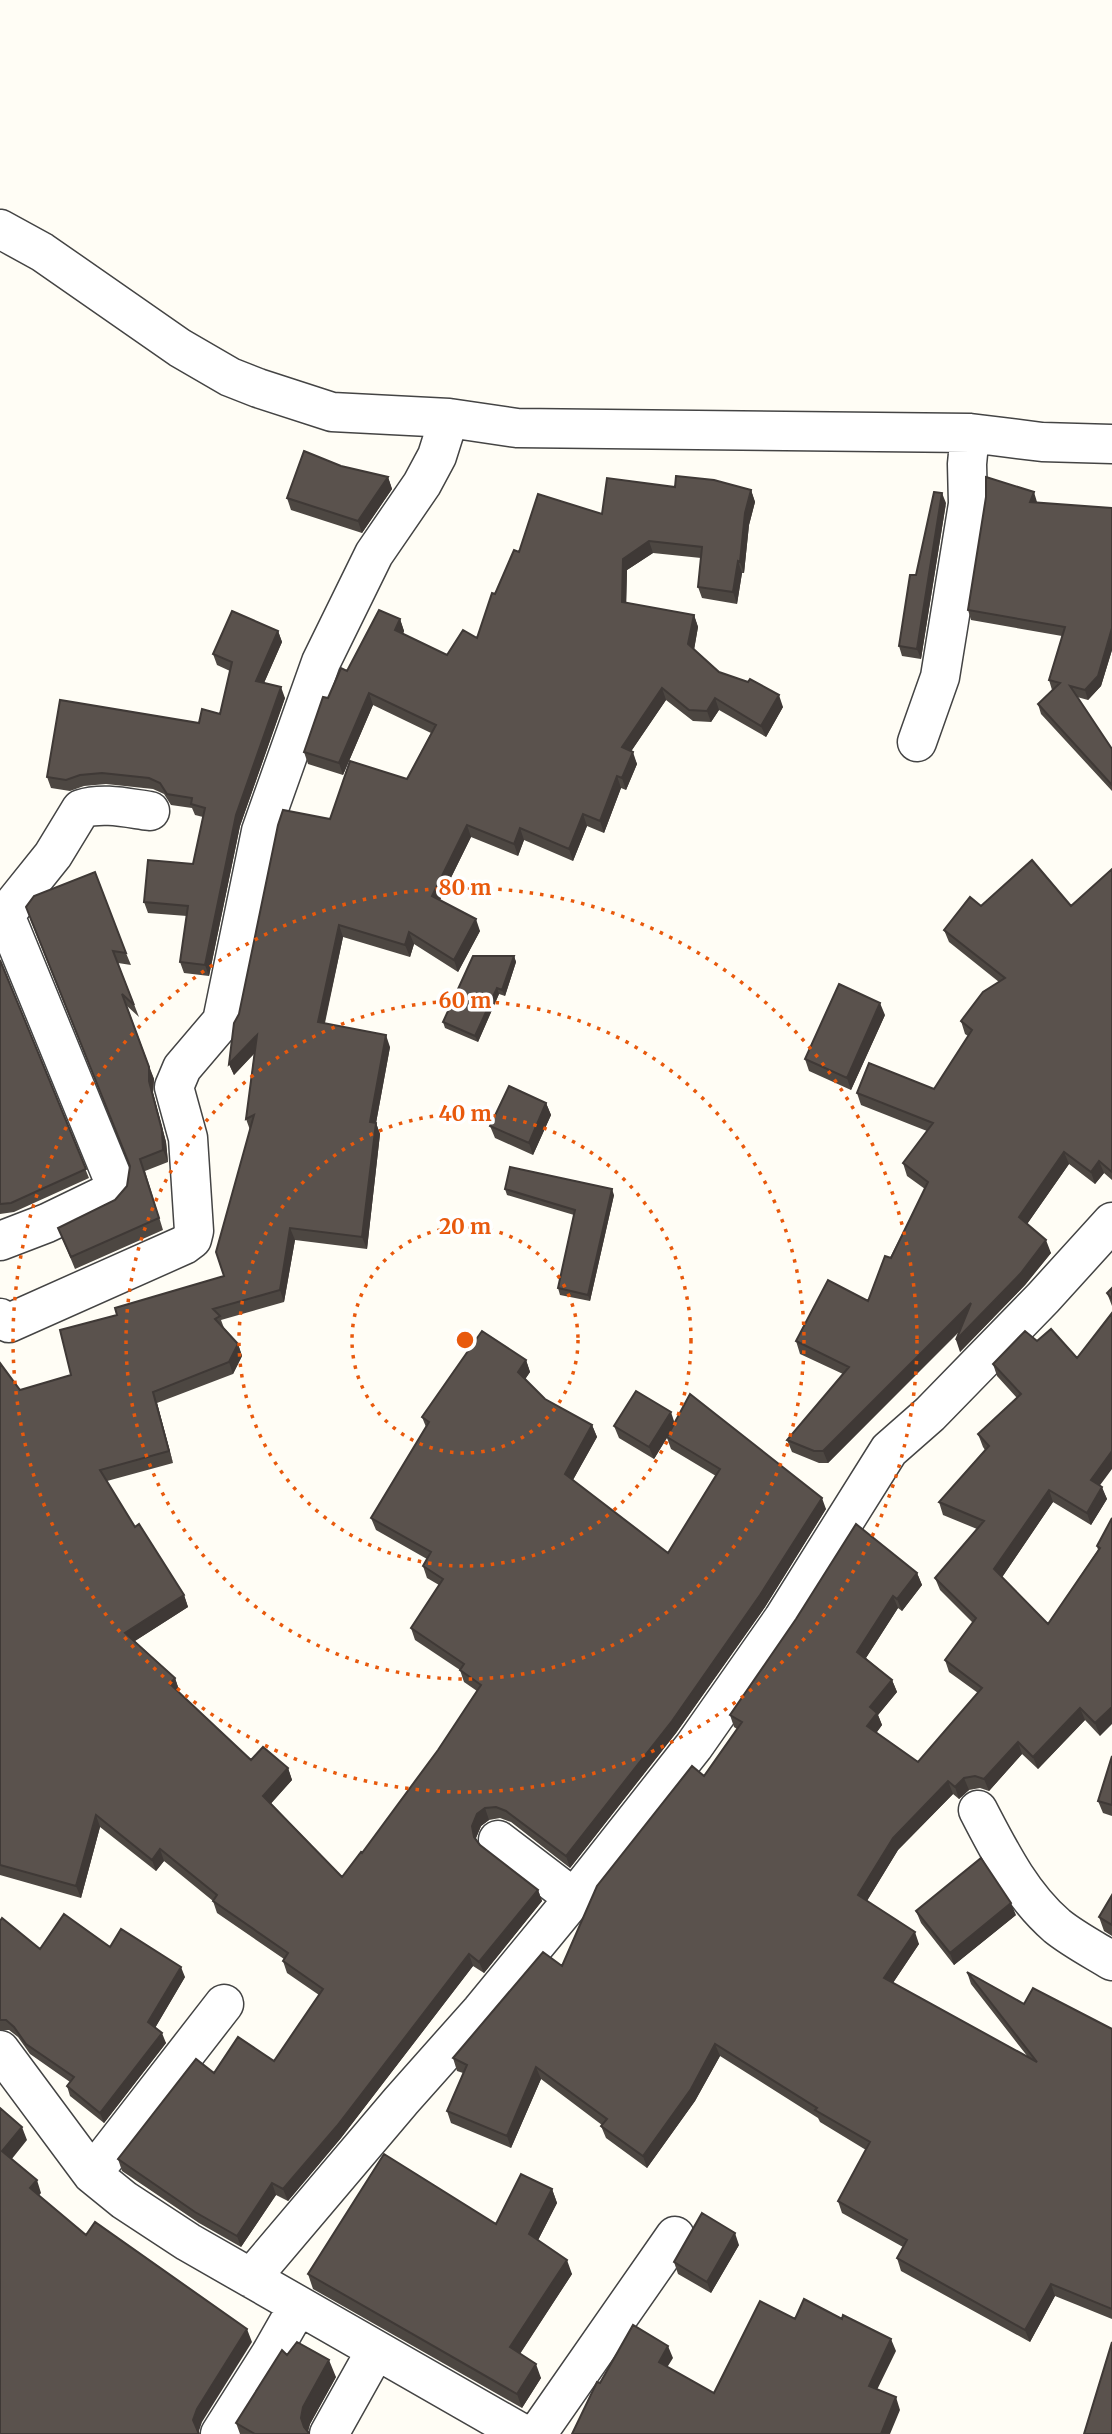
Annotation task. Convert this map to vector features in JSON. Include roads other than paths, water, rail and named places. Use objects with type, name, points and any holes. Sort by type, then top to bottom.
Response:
[{"type":"street","points":[[0,229],[42,252],[180,348],[230,377],[332,412],[449,418],[517,428],[970,433],[1042,442],[1112,444]]},
{"type":"street","points":[[0,1318],[9,1323],[184,1245],[192,1239],[194,1231],[188,1138],[174,1087],[182,1068],[222,1021],[261,831],[321,662],[374,554],[438,456],[449,418]]},
{"type":"street","points":[[917,742],[940,677],[968,503],[967,464],[970,433]]},
{"type":"street","points":[[0,1241],[47,1223],[108,1193],[113,1187],[113,1179],[3,916],[53,855],[81,809],[107,806],[150,811]]},
{"type":"street","points":[[251,2278],[481,2011],[575,1898],[694,1746],[783,1619],[889,1450],[939,1404],[1043,1298],[1112,1222]]},
{"type":"street","points":[[978,1810],[1022,1889],[1038,1908],[1059,1927],[1112,1961]]},
{"type":"street","points":[[498,1840],[575,1898]]},
{"type":"street","points":[[92,2174],[224,2004]]},
{"type":"street","points":[[0,2050],[92,2174],[135,2207],[188,2242],[523,2433],[675,2236]]},
{"type":"street","points":[[220,2434],[298,2306]]},
{"type":"street","points":[[329,2434],[376,2350]]}]
